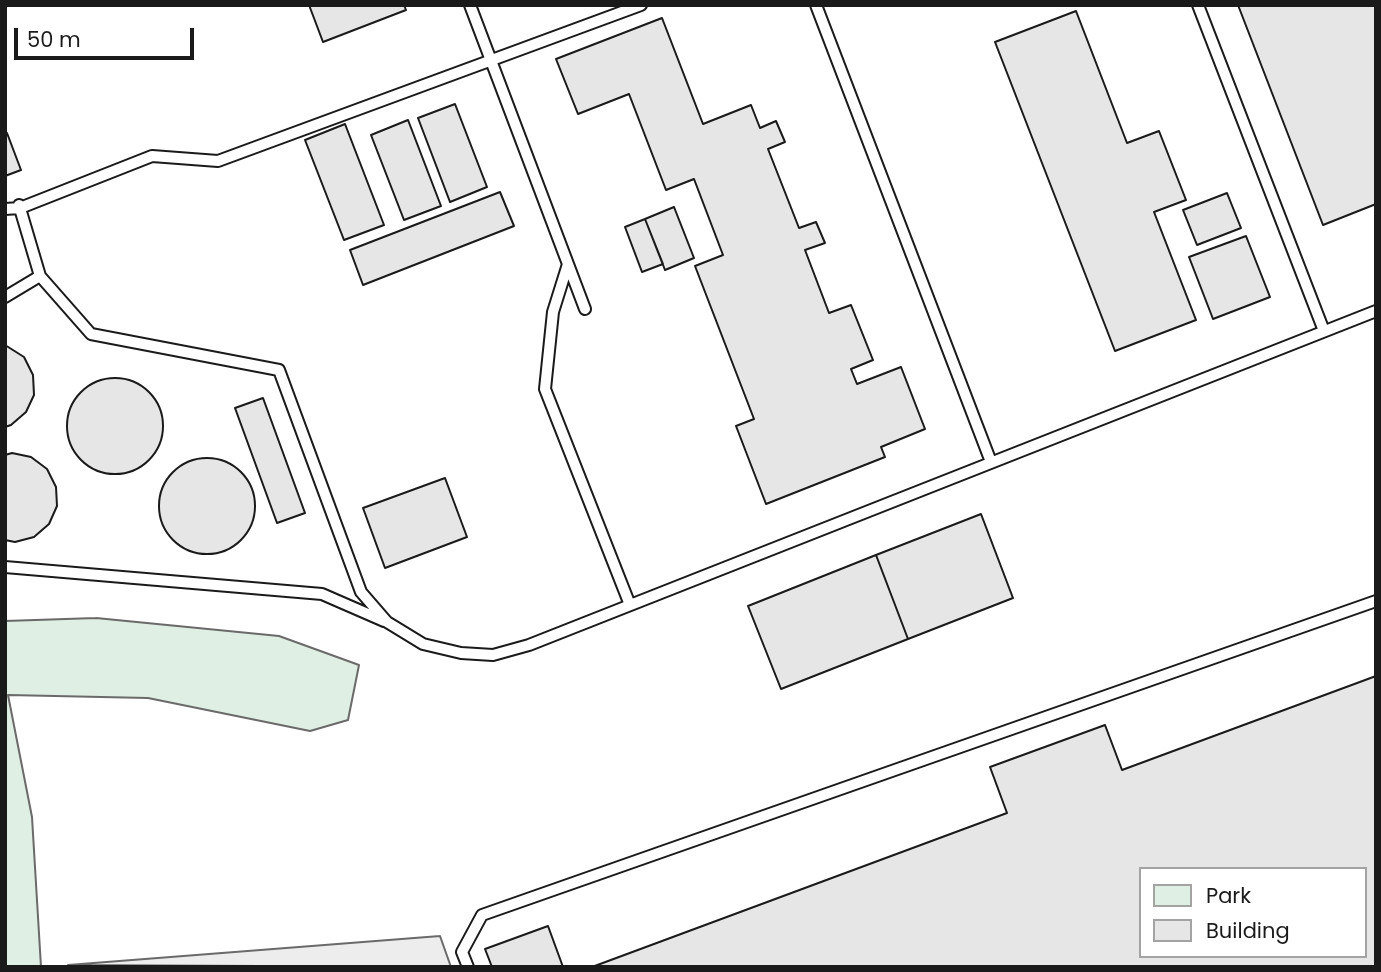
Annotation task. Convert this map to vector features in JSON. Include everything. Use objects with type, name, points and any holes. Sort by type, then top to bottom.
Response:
[{"type":"lane","points":[[470,5],[585,309]]},
{"type":"lane","points":[[5,209],[152,156],[218,161],[641,5]]},
{"type":"lane","points":[[816,5],[991,462]]},
{"type":"lane","points":[[1198,5],[1324,331]]},
{"type":"lane","points":[[19,206],[40,276],[91,334],[279,370],[361,592],[387,622]]},
{"type":"lane","points":[[568,264],[553,312],[545,389],[630,605]]},
{"type":"lane","points":[[5,297],[40,276]]},
{"type":"lane","points":[[5,567],[322,594],[387,622],[423,644],[461,653],[493,655],[529,645],[1376,311]]},
{"type":"lane","points":[[468,967],[462,952],[482,915],[1376,600]]},
{"type":"green space","points":[[96,618],[279,636],[359,665],[348,720],[310,731],[148,698],[8,695],[32,817],[41,967],[5,967],[5,621]]},
{"type":"shaded area","points":[[440,936],[451,967],[68,965]]},
{"type":"building","points":[[309,5],[404,5],[406,10],[323,42]]},
{"type":"building","points":[[1238,5],[1376,5],[1376,204],[1323,225]]},
{"type":"building","points":[[1076,11],[1127,143],[1159,131],[1186,200],[1154,212],[1196,320],[1115,351],[995,42]]},
{"type":"building","points":[[662,18],[703,124],[751,105],[760,128],[776,121],[785,142],[768,149],[799,228],[816,222],[825,243],[805,250],[829,313],[851,305],[873,360],[851,369],[857,384],[901,367],[925,429],[881,447],[885,457],[766,504],[736,426],[754,419],[695,266],[723,255],[694,179],[666,190],[629,94],[578,114],[556,59]]},
{"type":"building","points":[[455,104],[487,187],[450,202],[418,118]]},
{"type":"building","points":[[408,120],[441,206],[404,220],[371,135]]},
{"type":"building","points":[[345,124],[384,225],[344,240],[305,140]]},
{"type":"building","points":[[7,133],[21,170],[5,176],[5,134]]},
{"type":"building","points":[[500,192],[514,226],[363,285],[350,250]]},
{"type":"building","points":[[1227,193],[1241,228],[1197,245],[1183,210]]},
{"type":"building","points":[[674,207],[694,258],[665,270],[645,219]]},
{"type":"building","points":[[645,219],[663,264],[642,272],[625,227]]},
{"type":"building","points":[[1246,236],[1270,297],[1213,319],[1189,257]]},
{"type":"building","points":[[5,345],[24,357],[33,375],[34,395],[26,412],[5,427]]},
{"type":"building","points":[[115,378],[134,381],[149,392],[160,407],[163,426],[160,445],[149,460],[134,471],[115,474],[96,471],[81,460],[70,445],[67,426],[70,407],[81,392],[96,381]]},
{"type":"building","points":[[263,398],[305,513],[277,523],[235,408]]},
{"type":"building","points":[[12,453],[31,457],[47,469],[56,487],[57,506],[49,524],[34,537],[15,542],[5,540],[5,455]]},
{"type":"building","points":[[198,458],[216,458],[234,466],[247,479],[255,497],[252,525],[234,546],[216,554],[198,554],[180,546],[167,533],[159,515],[159,497],[167,479],[180,466]]},
{"type":"building","points":[[445,478],[467,537],[385,568],[363,508]]},
{"type":"building","points":[[981,514],[1013,598],[908,639],[876,555]]},
{"type":"building","points":[[876,555],[908,639],[781,689],[748,606]]},
{"type":"building","points":[[1376,676],[1376,967],[592,967],[1007,813],[990,767],[1105,725],[1122,770]]},
{"type":"building","points":[[548,926],[563,967],[492,967],[485,949]]}]
